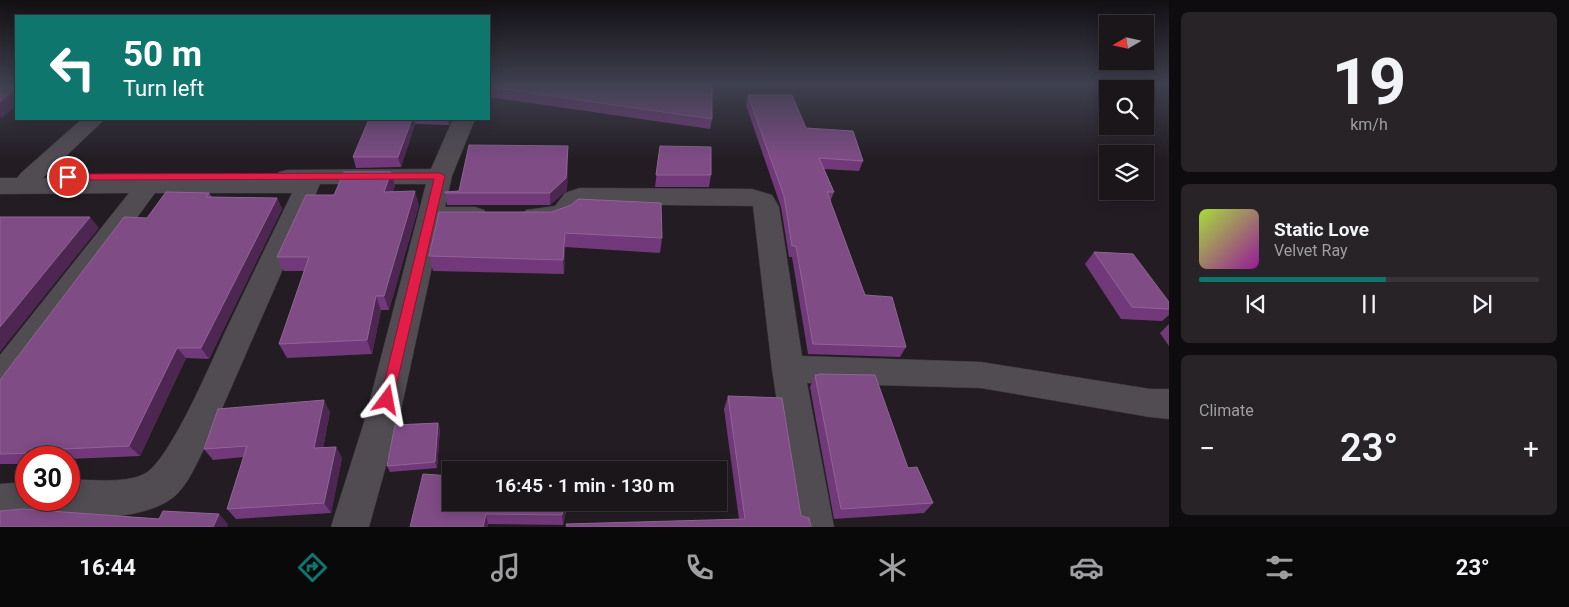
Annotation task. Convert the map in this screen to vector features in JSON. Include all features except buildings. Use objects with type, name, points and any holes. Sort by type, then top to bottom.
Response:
[{"type":"street","points":[[93,120],[29,178],[440,176]]},
{"type":"street","points":[[350,527],[382,419],[440,176],[464,120]]},
{"type":"street","points":[[0,186],[308,185],[195,432],[174,468],[160,486],[138,495],[80,498]]},
{"type":"street","points":[[0,379],[148,186]]},
{"type":"street","points":[[430,216],[559,215],[564,213],[574,198],[580,196],[752,197],[762,200],[766,207],[788,369],[815,527]]},
{"type":"street","points":[[788,369],[982,375],[1150,403],[1169,404]]},
{"type":"street","points":[[0,502],[15,501]]},
{"type":"route","points":[[68,177],[440,176],[387,400]]}]
